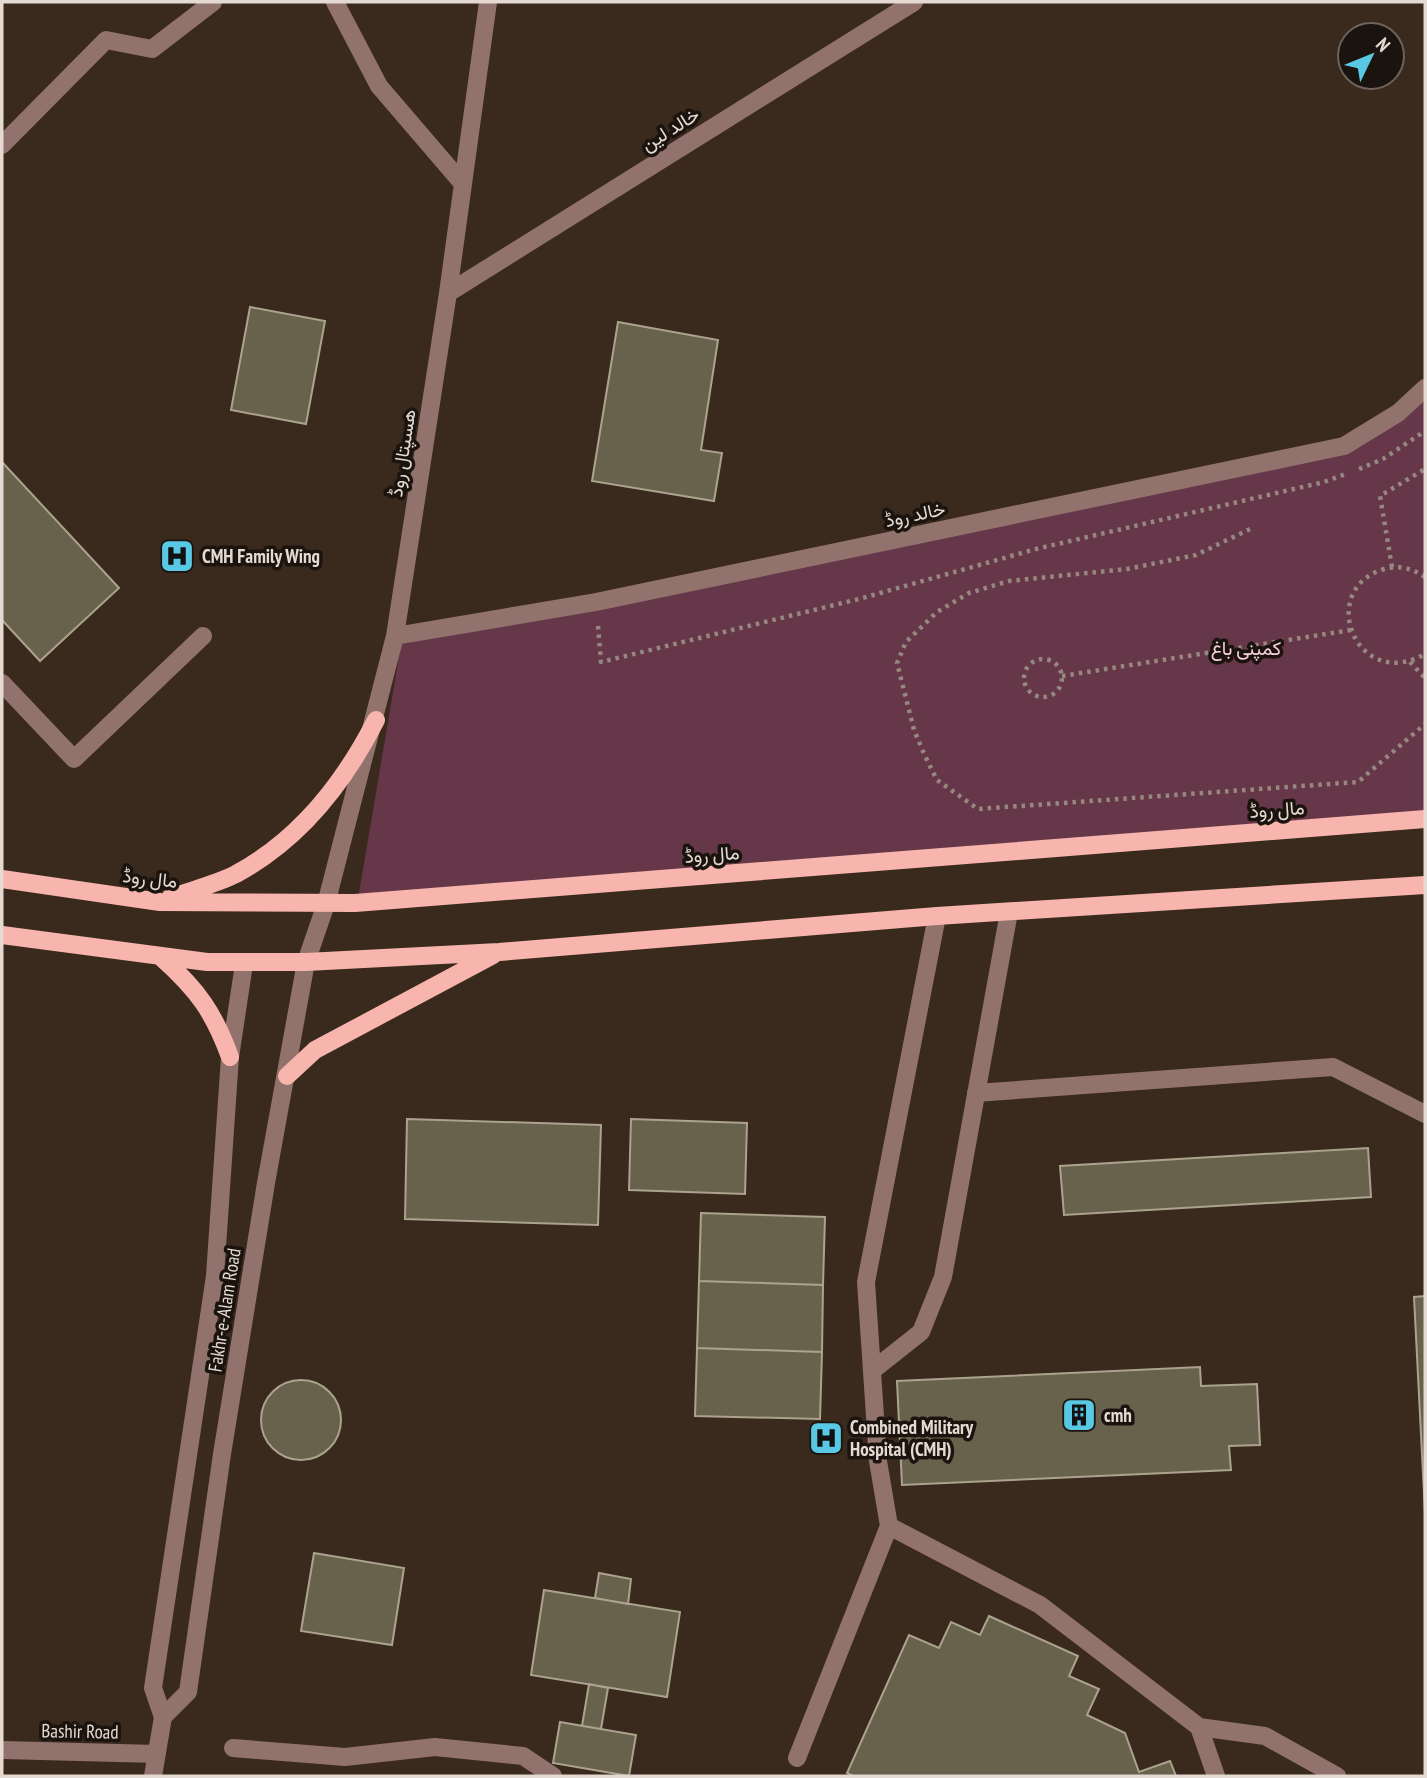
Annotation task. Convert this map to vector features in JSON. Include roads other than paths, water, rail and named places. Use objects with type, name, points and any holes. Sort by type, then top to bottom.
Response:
[{"type":"main road","points":[[160,902],[236,874],[302,827],[354,764],[376,720]]},
{"type":"main road","name":"مال روڈ","points":[[2,879],[160,902],[327,904],[1425,819]]},
{"type":"main road","points":[[2,935],[162,958],[244,964],[306,962],[499,952],[937,916],[1425,885]]},
{"type":"main road","points":[[287,1076],[315,1051],[499,952]]},
{"type":"main road","points":[[162,958],[193,985],[216,1019],[230,1057]]},
{"type":"street","points":[[2,145],[106,40],[152,49],[213,2]]},
{"type":"street","points":[[335,2],[379,86],[463,184]]},
{"type":"street","name":"ھسپتال روڈ","points":[[327,904],[376,720],[395,636],[449,293],[488,2]]},
{"type":"street","name":"خالد لین","points":[[449,293],[914,2]]},
{"type":"street","name":"خالد روڈ","points":[[395,636],[596,603],[1344,446],[1398,413],[1425,388]]},
{"type":"street","points":[[2,683],[74,760],[203,636]]},
{"type":"street","name":"Fakhr-e-Alam Road","points":[[163,1717],[188,1692],[222,1454],[266,1183],[306,962],[327,904]]},
{"type":"street","points":[[873,1370],[921,1332],[943,1276],[1009,912]]},
{"type":"street","points":[[797,1758],[889,1526],[878,1461],[866,1282],[937,916]]},
{"type":"street","name":"Fakhr-e-Alam Road","points":[[153,1776],[163,1717],[153,1688],[215,1276],[230,1057],[244,964]]},
{"type":"street","points":[[976,1093],[1334,1067],[1425,1114]]},
{"type":"street","points":[[889,1526],[1040,1605],[1199,1727],[1265,1736],[1336,1776]]},
{"type":"street","points":[[1199,1727],[1216,1776]]},
{"type":"street","points":[[233,1748],[345,1758],[435,1747],[523,1756],[552,1776]]},
{"type":"street","name":"Bashir Road","points":[[2,1750],[157,1754]]},
{"type":"place","name":"CMH Family Wing","points":[[177,556]]},
{"type":"place","name":"cmh","points":[[1079,1415]]},
{"type":"place","name":"Combined Military Hospital (CMH)","points":[[826,1438]]},
{"type":"park label","name":"کمپنی باغ","points":[[1246,648]]}]
